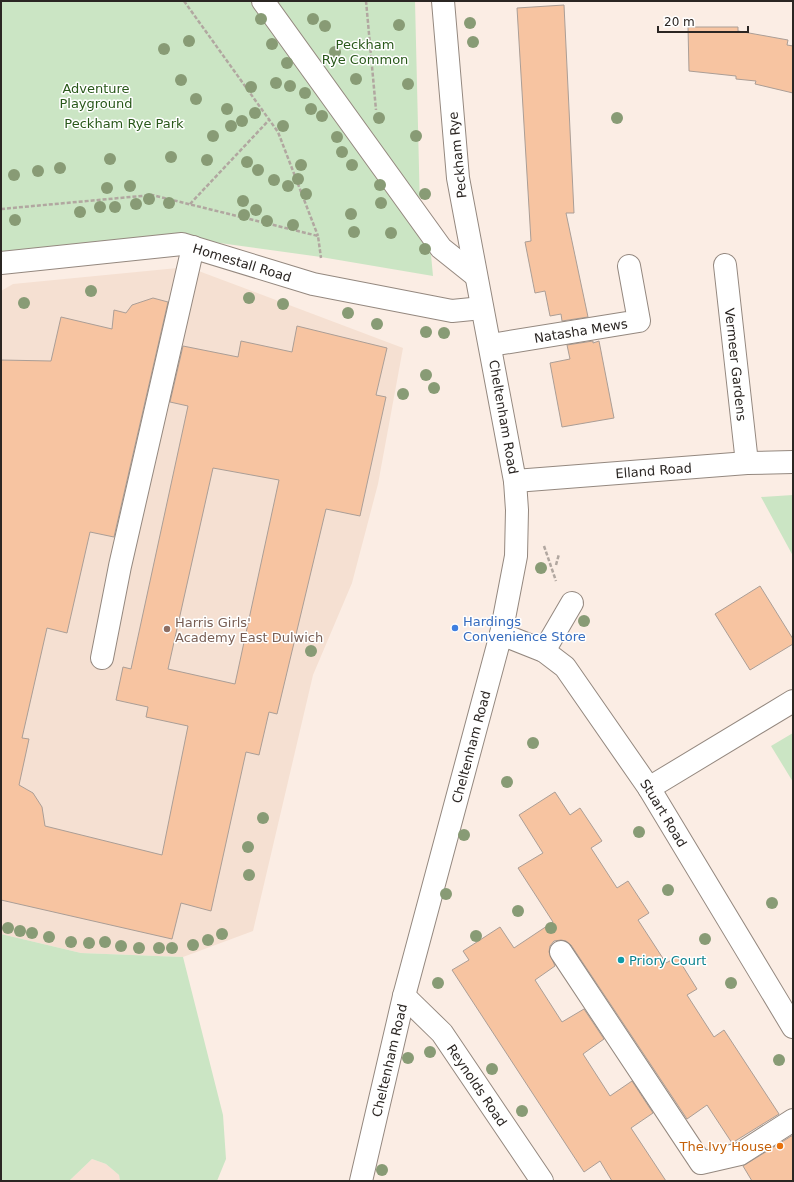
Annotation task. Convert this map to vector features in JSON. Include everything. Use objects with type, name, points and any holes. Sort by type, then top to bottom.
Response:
[{"type":"street","points":[[263,1],[440,248],[476,276]]},
{"type":"street","name":"Peckham Rye","points":[[443,1],[458,178],[482,308]]},
{"type":"street","name":"Homestall Road","points":[[1,264],[182,244],[313,284],[452,311],[482,308]]},
{"type":"street","points":[[102,658],[120,566],[193,247]]},
{"type":"street","name":"Vermeer Gardens","points":[[725,265],[747,463]]},
{"type":"street","name":"Natasha Mews","points":[[491,345],[640,321],[629,266]]},
{"type":"street","name":"Cheltenham Road","points":[[361,1181],[404,996],[501,634],[516,556],[518,510],[515,482],[491,345],[482,308]]},
{"type":"street","name":"Elland Road","points":[[515,482],[747,463],[793,462]]},
{"type":"street","points":[[544,651],[572,603]]},
{"type":"street","name":"Stuart Road","points":[[501,634],[544,651],[565,667],[649,788],[793,1027]]},
{"type":"street","points":[[649,788],[793,700]]},
{"type":"street","points":[[561,952],[701,1163],[740,1154],[793,1120]]},
{"type":"street","name":"Reynolds Road","points":[[404,996],[442,1033],[542,1181]]},
{"type":"path","points":[[184,1],[278,132],[318,236]]},
{"type":"path","points":[[366,1],[376,118]]},
{"type":"path","points":[[190,204],[270,119]]},
{"type":"path","points":[[546,549],[554,572]]},
{"type":"path","points":[[556,565],[560,554]]},
{"type":"shaded area","name":"Harris Girls' Academy East Dulwich","points":[[188,267],[403,348],[378,484],[352,583],[313,675],[253,931],[183,957],[81,953],[1,934],[1,291],[13,284]]},
{"type":"shaded area","points":[[92,1159],[106,1164],[119,1175],[120,1181],[69,1181]]},
{"type":"green space","name":"Peckham Rye Park","points":[[1,1],[415,1],[420,210],[430,244],[433,276],[321,257],[183,238],[1,261]]},
{"type":"green space","points":[[793,495],[793,556],[761,497]]},
{"type":"green space","points":[[793,733],[793,782],[771,746]]},
{"type":"green space","points":[[1,934],[81,953],[183,957],[223,1115],[226,1159],[217,1181],[120,1181],[119,1175],[106,1164],[92,1159],[69,1181],[1,1181]]},
{"type":"building","points":[[564,5],[574,213],[566,213],[588,317],[562,321],[561,314],[550,316],[545,291],[535,293],[525,242],[531,241],[517,8]]},
{"type":"building","points":[[688,27],[738,27],[738,31],[788,40],[787,45],[793,46],[793,93],[755,84],[756,81],[736,79],[736,76],[689,71]]},
{"type":"building","points":[[153,298],[168,302],[114,537],[90,532],[67,633],[47,628],[22,738],[29,739],[19,785],[33,793],[42,807],[45,826],[162,855],[188,726],[146,717],[148,707],[116,700],[123,667],[131,669],[188,406],[170,402],[183,346],[238,357],[241,341],[292,352],[297,326],[387,348],[376,395],[386,397],[360,516],[326,509],[277,714],[269,712],[259,755],[246,752],[211,911],[181,903],[172,939],[1,900],[1,360],[51,361],[61,317],[112,329],[114,310],[126,313],[132,305]],"holes":[[[213,468],[279,480],[235,684],[168,669]]]},
{"type":"building","points":[[593,341],[593,343],[599,341],[614,418],[562,427],[550,363],[570,359],[567,345]]},
{"type":"building","points":[[760,586],[793,639],[793,644],[750,670],[715,614]]},
{"type":"building","points":[[555,792],[570,815],[580,808],[602,841],[591,848],[617,888],[628,881],[649,913],[638,920],[666,963],[677,957],[697,989],[687,995],[714,1037],[724,1030],[779,1114],[732,1143],[707,1105],[687,1119],[571,945],[566,941],[554,941],[550,946],[549,952],[555,966],[535,980],[562,1022],[584,1009],[604,1039],[583,1054],[610,1096],[632,1081],[653,1113],[631,1128],[666,1181],[612,1181],[600,1161],[584,1172],[452,970],[469,960],[463,951],[500,927],[514,948],[553,922],[518,868],[543,853],[519,815]]},
{"type":"building","name":"The Ivy House","points":[[793,1135],[793,1181],[752,1181],[743,1166]]},
{"type":"place","name":"Hardings Convenience Store","points":[[455,628]]},
{"type":"place","name":"Harris Girls' Academy East Dulwich","points":[[167,629]]},
{"type":"place","name":"Priory Court","points":[[621,960]]},
{"type":"place","name":"The Ivy House","points":[[780,1146]]},
{"type":"park label","name":"Peckham Rye Common","points":[[365,52]]},
{"type":"park label","name":"Adventure Playground","points":[[96,96]]}]
